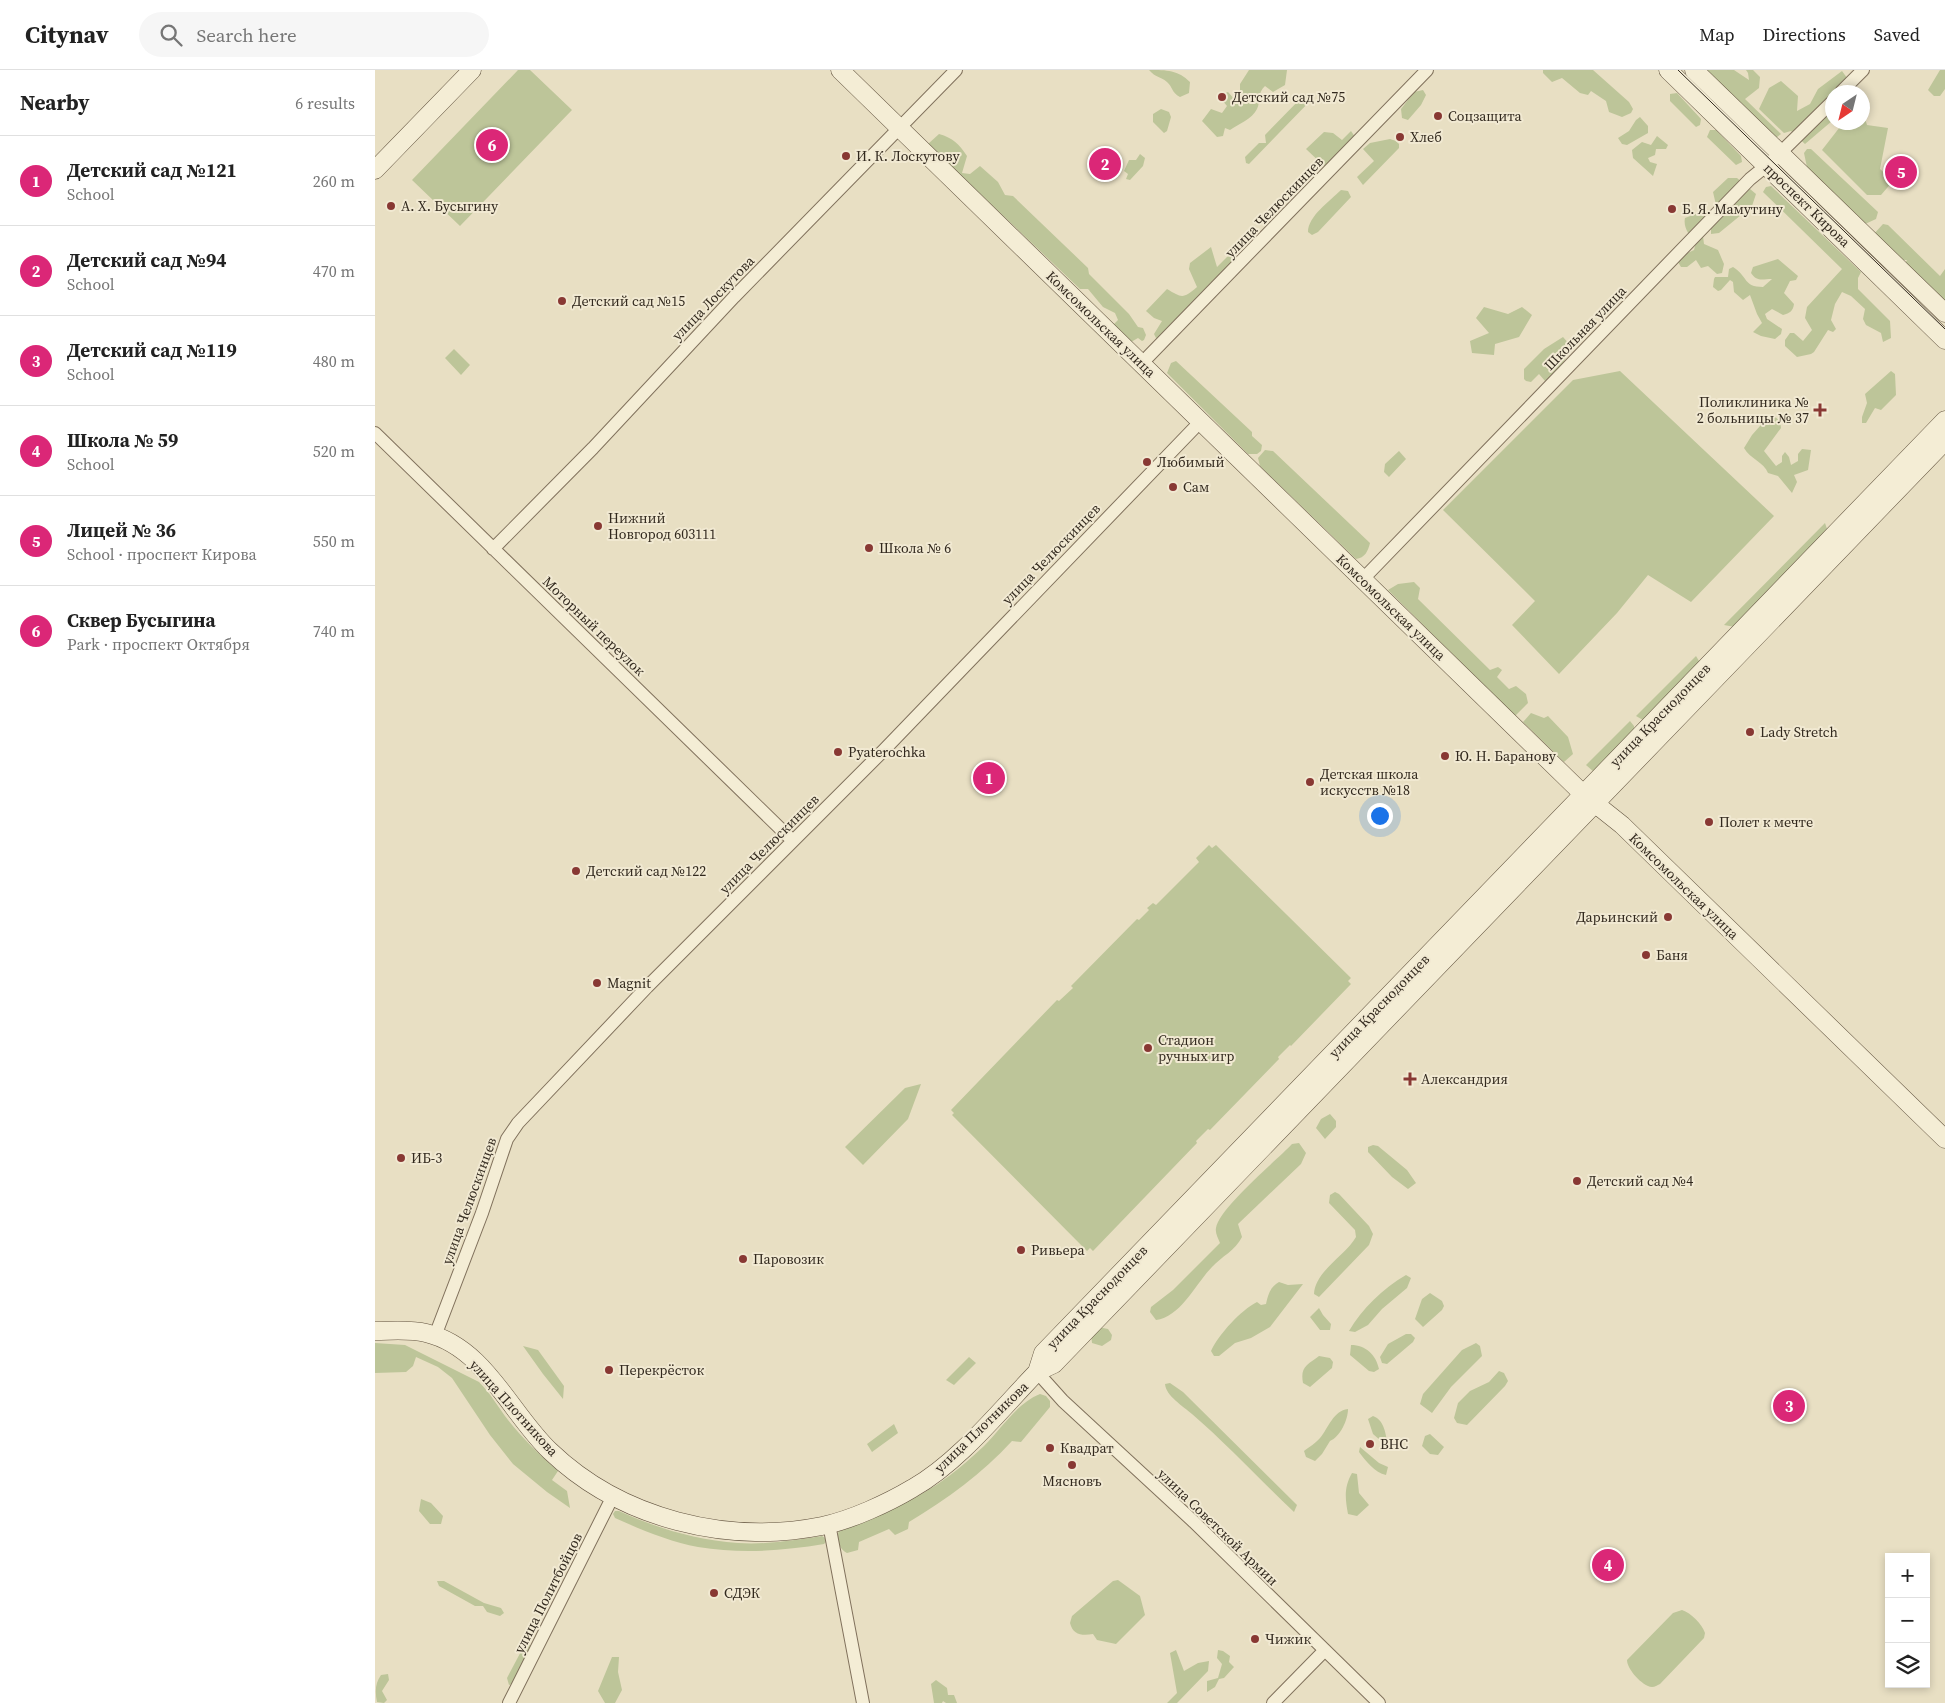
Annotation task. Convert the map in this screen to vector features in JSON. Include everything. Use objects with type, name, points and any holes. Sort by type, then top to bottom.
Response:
[{"type":"main road","points":[[375,170],[472,70]]},
{"type":"main road","name":"Комсомольская улица","points":[[840,70],[1589,798],[1622,825],[1945,1139]]},
{"type":"main road","name":"проспект Кирова","points":[[1668,70],[1945,340]]},
{"type":"main road","name":"проспект Кирова","points":[[1694,70],[1945,313]]},
{"type":"main road","name":"улица Краснодонцев","points":[[1037,1372],[1053,1364],[1945,420]]},
{"type":"main road","name":"улица Краснодонцев","points":[[1589,798],[1945,441]]},
{"type":"main road","name":"улица Плотникова","points":[[375,1331],[417,1332],[435,1336],[450,1343],[482,1368],[494,1381],[518,1415],[551,1452],[579,1475],[613,1496],[652,1514],[699,1527],[741,1532],[829,1524],[880,1506],[915,1488],[943,1467],[1037,1372]]},
{"type":"street","name":"улица Лоскутова","points":[[493,549],[593,448],[735,297],[957,70]]},
{"type":"street","name":"улица Челюскинцев","points":[[1141,364],[1427,70]]},
{"type":"street","points":[[1848,85],[1863,70]]},
{"type":"street","name":"Школьная улица","points":[[1363,579],[1744,185],[1825,109]]},
{"type":"street","name":"улица Челюскинцев","points":[[435,1336],[482,1214],[507,1139],[518,1123],[647,987],[884,750],[1201,421]]},
{"type":"street","name":"Моторный переулок","points":[[375,434],[793,841]]},
{"type":"street","name":"улица Советской Армии","points":[[1037,1372],[1063,1401],[1194,1522],[1379,1703]]},
{"type":"street","name":"улица Политбойцов","points":[[509,1703],[613,1496]]},
{"type":"street","points":[[829,1524],[863,1703]]},
{"type":"street","points":[[1273,1703],[1325,1650]]},
{"type":"green space","points":[[518,70],[530,70],[572,110],[460,226],[412,180]]},
{"type":"green space","points":[[1149,70],[1167,71],[1181,75],[1190,82],[1189,93],[1180,97],[1167,82]]},
{"type":"green space","points":[[1249,70],[1287,70],[1285,85],[1273,92],[1265,86],[1261,91],[1257,109],[1252,116],[1230,130],[1225,128],[1223,136],[1217,137],[1202,121],[1211,109],[1222,113],[1227,106],[1222,100],[1225,93],[1228,92],[1235,100],[1240,96],[1240,84]]},
{"type":"green space","points":[[1543,70],[1593,70],[1629,102],[1633,109],[1631,113],[1622,117],[1609,112],[1606,101],[1591,91],[1588,95],[1580,93],[1562,78],[1552,82],[1543,73]]},
{"type":"green space","points":[[1700,70],[1734,70],[1749,80],[1746,70],[1753,70],[1760,77],[1759,88],[1745,99],[1781,134],[1772,141]]},
{"type":"green space","points":[[1940,70],[1945,70],[1945,89],[1940,96],[1934,96],[1928,90]]},
{"type":"green space","points":[[1842,71],[1852,85],[1825,85],[1825,127],[1805,144],[1791,131],[1784,133],[1759,109],[1769,88],[1781,81],[1798,96],[1797,111],[1810,104],[1818,89]]},
{"type":"green space","points":[[1423,90],[1426,95],[1421,105],[1408,120],[1402,118],[1401,109],[1414,92]]},
{"type":"green space","points":[[1309,93],[1313,95],[1313,98],[1249,164],[1246,163],[1245,157],[1259,143],[1266,143],[1265,135],[1304,95]]},
{"type":"green space","points":[[1677,93],[1701,119],[1700,125],[1696,127],[1670,101],[1670,94]]},
{"type":"green space","points":[[1161,109],[1169,112],[1171,117],[1167,131],[1164,133],[1153,122],[1153,114]]},
{"type":"green space","points":[[1640,117],[1648,126],[1648,133],[1627,145],[1622,144],[1618,138],[1629,131]]},
{"type":"green space","points":[[1870,125],[1888,128],[1880,169],[1893,181],[1881,195],[1867,195],[1822,150],[1838,130],[1870,130]]},
{"type":"green space","points":[[1710,130],[1716,130],[1741,156],[1742,162],[1736,165],[1707,137]]},
{"type":"green space","points":[[1351,131],[1355,137],[1325,167],[1306,149],[1324,132],[1333,133],[1342,140]]},
{"type":"green space","points":[[939,134],[955,142],[967,156],[962,173],[970,174],[980,166],[998,182],[1005,195],[1013,196],[1088,268],[1089,274],[1129,314],[1138,327],[1143,328],[1146,335],[1144,340],[1142,341],[1138,338],[1131,342],[1113,325],[1118,320],[1115,313],[1103,307],[1088,289],[1080,289],[928,144]]},
{"type":"green space","points":[[1657,136],[1668,145],[1666,149],[1656,149],[1655,155],[1648,158],[1650,162],[1657,164],[1653,176],[1633,158],[1632,150],[1642,142],[1651,145]]},
{"type":"green space","points":[[1390,139],[1399,144],[1399,148],[1363,185],[1357,177],[1374,161],[1363,149],[1370,143]]},
{"type":"green space","points":[[1807,149],[1811,149],[1878,212],[1876,219],[1863,225],[1808,172],[1804,153]]},
{"type":"green space","points":[[1140,154],[1145,158],[1143,166],[1130,180],[1126,179],[1128,174],[1124,171],[1129,160],[1136,160]]},
{"type":"green space","points":[[1728,178],[1737,178],[1756,194],[1752,206],[1719,233],[1711,234],[1711,226],[1701,221],[1704,244],[1718,250],[1724,264],[1722,273],[1717,274],[1708,266],[1701,268],[1696,260],[1687,267],[1681,267],[1678,262],[1681,256],[1694,250],[1696,242],[1687,231],[1685,218],[1713,210],[1716,205],[1713,192]]},
{"type":"green space","points":[[1771,186],[1861,272],[1858,278],[1858,289],[1890,321],[1891,338],[1883,342],[1881,333],[1866,325],[1863,319],[1865,309],[1851,296],[1842,292],[1835,304],[1831,320],[1836,329],[1833,332],[1828,330],[1814,352],[1797,357],[1785,346],[1785,340],[1790,333],[1794,333],[1803,341],[1812,330],[1805,318],[1807,307],[1842,269],[1763,192],[1766,187]]},
{"type":"green space","points":[[1341,190],[1348,191],[1351,197],[1318,232],[1312,235],[1308,232],[1312,220],[1320,209]]},
{"type":"green space","points":[[1883,224],[1888,225],[1940,276],[1945,269],[1945,305],[1904,265],[1907,260],[1896,260],[1873,235]]},
{"type":"green space","points":[[1211,247],[1217,267],[1227,257],[1232,255],[1235,260],[1160,337],[1156,338],[1154,334],[1162,321],[1154,318],[1146,311],[1167,289],[1182,296],[1189,294],[1197,287],[1189,269],[1190,263]]},
{"type":"green space","points":[[1778,259],[1798,276],[1796,280],[1790,281],[1784,293],[1794,304],[1792,310],[1783,315],[1772,309],[1765,314],[1767,319],[1782,329],[1781,334],[1775,339],[1753,332],[1762,323],[1750,295],[1743,300],[1734,292],[1733,282],[1730,280],[1721,290],[1718,291],[1713,287],[1715,277],[1728,277],[1729,269],[1733,267],[1752,285],[1763,287],[1772,279],[1755,278],[1751,273],[1753,267]]},
{"type":"green space","points":[[1484,307],[1508,314],[1522,307],[1532,315],[1519,337],[1495,344],[1494,355],[1472,353],[1470,341],[1489,333],[1476,318]]},
{"type":"green space","points":[[1563,337],[1570,345],[1562,364],[1556,372],[1548,381],[1545,381],[1539,374],[1531,382],[1526,381],[1524,379],[1524,369],[1544,349]]},
{"type":"green space","points":[[454,349],[470,365],[461,375],[445,358]]},
{"type":"green space","points":[[1176,361],[1252,432],[1252,436],[1262,445],[1261,451],[1257,454],[1248,454],[1167,373],[1171,363]]},
{"type":"green space","points":[[1620,371],[1774,516],[1691,602],[1648,575],[1617,613],[1559,674],[1512,625],[1535,601],[1443,510],[1573,380]]},
{"type":"green space","points":[[1891,371],[1895,374],[1896,395],[1881,410],[1875,408],[1866,423],[1862,423],[1867,403],[1865,394]]},
{"type":"green space","points":[[1774,416],[1780,421],[1781,428],[1764,451],[1776,466],[1782,462],[1782,456],[1785,452],[1789,457],[1791,465],[1798,461],[1798,454],[1802,449],[1811,450],[1808,470],[1794,475],[1797,482],[1792,493],[1778,476],[1768,473],[1744,448],[1752,435],[1768,417]]},
{"type":"green space","points":[[1265,450],[1273,451],[1370,543],[1364,556],[1356,559],[1260,466],[1258,458]]},
{"type":"green space","points":[[1399,451],[1406,459],[1389,477],[1384,472],[1385,464]]},
{"type":"green space","points":[[1825,523],[1828,532],[1735,627],[1724,625]]},
{"type":"green space","points":[[1414,582],[1420,588],[1418,599],[1490,670],[1498,667],[1502,670],[1497,677],[1509,689],[1516,686],[1526,694],[1528,703],[1515,716],[1388,590],[1398,584]]},
{"type":"green space","points":[[1696,656],[1699,666],[1643,720],[1636,716]]},
{"type":"green space","points":[[1531,713],[1544,718],[1548,716],[1568,737],[1573,754],[1564,762],[1523,722]]},
{"type":"green space","points":[[1630,721],[1634,726],[1634,732],[1594,772],[1586,765]]},
{"type":"green space","name":"Стадион ручных игр","points":[[1209,845],[1212,848],[1216,845],[1351,978],[1348,981],[1351,984],[1278,1057],[1279,1059],[1210,1130],[1208,1129],[1196,1141],[1197,1143],[1093,1251],[1090,1248],[1087,1251],[952,1115],[954,1113],[951,1110],[1057,1000],[1059,1001],[1073,988],[1071,986],[1137,919],[1139,920],[1149,910],[1147,908],[1153,903],[1156,905],[1199,862],[1196,858]]},
{"type":"green space","points":[[921,1084],[908,1119],[863,1165],[845,1147],[905,1088]]},
{"type":"green space","points":[[1330,1114],[1336,1121],[1336,1127],[1325,1139],[1316,1128],[1321,1119]]},
{"type":"green space","points":[[1299,1143],[1306,1153],[1301,1164],[1238,1224],[1242,1237],[1236,1246],[1212,1267],[1173,1313],[1165,1318],[1156,1320],[1150,1312],[1151,1307],[1173,1290],[1220,1243],[1216,1234],[1216,1228],[1219,1219],[1227,1209],[1292,1144]]},
{"type":"green space","points":[[1378,1146],[1407,1170],[1416,1183],[1408,1189],[1392,1177],[1368,1152],[1368,1147]]},
{"type":"green space","points":[[1335,1192],[1369,1226],[1373,1234],[1369,1245],[1319,1297],[1314,1294],[1320,1278],[1356,1237],[1355,1230],[1329,1203],[1330,1195]]},
{"type":"green space","points":[[1406,1275],[1411,1278],[1407,1288],[1382,1309],[1368,1325],[1355,1332],[1349,1331],[1374,1300],[1389,1286]]},
{"type":"green space","points":[[1279,1282],[1288,1285],[1303,1284],[1270,1327],[1251,1338],[1235,1343],[1219,1356],[1214,1356],[1211,1351],[1219,1337],[1231,1323],[1257,1302],[1261,1305],[1266,1304],[1271,1289]]},
{"type":"green space","points":[[1430,1293],[1442,1301],[1444,1306],[1423,1327],[1415,1319],[1422,1299]]},
{"type":"green space","points":[[1319,1308],[1331,1324],[1330,1330],[1320,1330],[1310,1317]]},
{"type":"green space","points":[[1098,1327],[1108,1329],[1112,1335],[1111,1340],[1102,1346],[1092,1343],[1091,1334]]},
{"type":"green space","points":[[1406,1334],[1411,1334],[1415,1338],[1413,1342],[1387,1364],[1382,1363],[1380,1357],[1388,1344]]},
{"type":"green space","points":[[375,1343],[405,1345],[479,1382],[520,1434],[558,1471],[552,1480],[567,1491],[570,1508],[513,1464],[490,1435],[452,1378],[438,1367],[416,1357],[413,1366],[406,1372],[375,1373]]},
{"type":"green space","points":[[1476,1343],[1480,1346],[1482,1356],[1451,1387],[1432,1413],[1420,1404],[1423,1394],[1462,1350]]},
{"type":"green space","points":[[1351,1345],[1366,1349],[1373,1355],[1379,1369],[1374,1372],[1369,1371],[1350,1355]]},
{"type":"green space","points":[[523,1346],[538,1350],[564,1386],[563,1399],[543,1374]]},
{"type":"green space","points":[[1319,1356],[1330,1358],[1333,1362],[1332,1368],[1310,1387],[1303,1383],[1303,1373],[1305,1367]]},
{"type":"green space","points":[[969,1357],[976,1363],[954,1385],[946,1380]]},
{"type":"green space","points":[[1499,1371],[1504,1373],[1508,1381],[1505,1386],[1467,1425],[1457,1423],[1454,1418],[1458,1403],[1470,1391],[1489,1382]]},
{"type":"green space","points":[[1170,1383],[1183,1392],[1297,1505],[1294,1512],[1218,1438],[1168,1393],[1165,1384]]},
{"type":"green space","points":[[1040,1394],[1046,1396],[1050,1401],[1050,1407],[1021,1442],[1012,1441],[989,1464],[963,1485],[909,1522],[908,1529],[895,1535],[889,1529],[859,1542],[858,1550],[847,1553],[842,1549],[838,1540],[839,1530],[896,1507],[936,1485],[984,1446],[1017,1410]]},
{"type":"green space","points":[[1348,1409],[1343,1428],[1330,1441],[1322,1454],[1315,1461],[1306,1457],[1304,1451],[1320,1438],[1335,1416]]},
{"type":"green space","points":[[1373,1416],[1380,1421],[1386,1433],[1388,1447],[1373,1434],[1368,1419]]},
{"type":"green space","points":[[894,1424],[898,1433],[872,1452],[867,1444]]},
{"type":"green space","points":[[1430,1434],[1444,1447],[1438,1455],[1430,1454],[1422,1446],[1425,1436]]},
{"type":"green space","points":[[1360,1447],[1379,1463],[1388,1467],[1386,1475],[1378,1472],[1367,1462],[1359,1452]]},
{"type":"green space","points":[[1352,1473],[1357,1474],[1359,1493],[1369,1505],[1357,1516],[1348,1514],[1346,1503],[1346,1488]]},
{"type":"green space","points":[[421,1499],[431,1503],[443,1516],[441,1524],[430,1524],[419,1511]]},
{"type":"green space","points":[[615,1511],[647,1523],[707,1539],[738,1543],[759,1543],[822,1536],[826,1542],[824,1544],[761,1551],[698,1547],[667,1539],[615,1518],[613,1514]]},
{"type":"green space","points":[[1118,1580],[1140,1596],[1145,1615],[1116,1644],[1097,1640],[1093,1634],[1082,1635],[1073,1630],[1070,1623],[1072,1616],[1113,1581]]},
{"type":"green space","points":[[437,1581],[444,1581],[484,1603],[501,1608],[504,1613],[500,1616],[487,1612],[483,1606],[475,1606],[439,1586]]},
{"type":"green space","points":[[1682,1610],[1699,1623],[1705,1633],[1704,1638],[1660,1684],[1653,1687],[1648,1686],[1632,1672],[1627,1660],[1673,1613]]},
{"type":"green space","points":[[525,1644],[533,1648],[514,1683],[509,1685],[507,1678]]},
{"type":"green space","points":[[1176,1650],[1184,1671],[1198,1663],[1209,1661],[1208,1671],[1177,1703],[1167,1703],[1177,1693],[1170,1653]]},
{"type":"green space","points":[[1218,1650],[1230,1656],[1229,1662],[1234,1667],[1224,1678],[1219,1679],[1215,1687],[1207,1692],[1207,1681],[1218,1678],[1222,1664],[1217,1658]]},
{"type":"green space","points":[[612,1657],[619,1657],[618,1672],[622,1690],[615,1703],[605,1703],[598,1691]]},
{"type":"green space","points":[[388,1674],[389,1680],[382,1691],[387,1700],[384,1703],[377,1702],[376,1691],[378,1681],[381,1675]]},
{"type":"green space","points":[[936,1680],[947,1688],[948,1695],[954,1695],[957,1703],[946,1703],[943,1701],[942,1703],[934,1703],[931,1684]]},
{"type":"tram line","points":[[1678,70],[1945,329]]},
{"type":"place","name":"Детский сад №75","points":[[1222,97]]},
{"type":"place","name":"Соцзащита","points":[[1438,116]]},
{"type":"place","name":"Хлеб","points":[[1400,137]]},
{"type":"place","name":"Сквер Бусыгина","points":[[492,145]]},
{"type":"place","name":"И. К. Лоскутову","points":[[846,156]]},
{"type":"place","name":"Детский сад №94","points":[[1105,164]]},
{"type":"place","name":"Лицей № 36","points":[[1901,172]]},
{"type":"place","name":"А. Х. Бусыгину","points":[[391,206]]},
{"type":"place","name":"Б. Я. Мамутину","points":[[1672,209]]},
{"type":"place","name":"Детский сад №15","points":[[562,301]]},
{"type":"place","name":"Поликлиника № 2 больницы № 37","points":[[1820,410]]},
{"type":"place","name":"Любимый","points":[[1147,462]]},
{"type":"place","name":"Сам","points":[[1173,487]]},
{"type":"place","name":"Нижний Новгород 603111","points":[[598,526]]},
{"type":"place","name":"Школа № 6","points":[[869,548]]},
{"type":"place","name":"Lady Stretch","points":[[1750,732]]},
{"type":"place","name":"Pyaterochka","points":[[838,752]]},
{"type":"place","name":"Ю. Н. Баранову","points":[[1445,756]]},
{"type":"place","name":"Детский сад №121","points":[[989,778]]},
{"type":"place","name":"Детская школа искусств №18","points":[[1310,782]]},
{"type":"place","name":"Полет к мечте","points":[[1709,822]]},
{"type":"place","name":"Детский сад №122","points":[[576,871]]},
{"type":"place","name":"Дарьинский","points":[[1668,917]]},
{"type":"place","name":"Баня","points":[[1646,955]]},
{"type":"place","name":"Magnit","points":[[597,983]]},
{"type":"place","name":"Стадион ручных игр","points":[[1148,1048]]},
{"type":"place","name":"Александрия","points":[[1410,1079]]},
{"type":"place","name":"ИБ-3","points":[[401,1158]]},
{"type":"place","name":"Детский сад №4","points":[[1577,1181]]},
{"type":"place","name":"Ривьера","points":[[1021,1250]]},
{"type":"place","name":"Паровозик","points":[[743,1259]]},
{"type":"place","name":"Перекрёсток","points":[[609,1370]]},
{"type":"place","name":"Детский сад №119","points":[[1789,1406]]},
{"type":"place","name":"ВНС","points":[[1370,1444]]},
{"type":"place","name":"Квадрат","points":[[1050,1448]]},
{"type":"place","name":"Мясновъ","points":[[1072,1465]]},
{"type":"place","name":"Школа № 59","points":[[1608,1565]]},
{"type":"place","name":"СДЭК","points":[[714,1593]]},
{"type":"place","name":"Чижик","points":[[1255,1639]]}]
